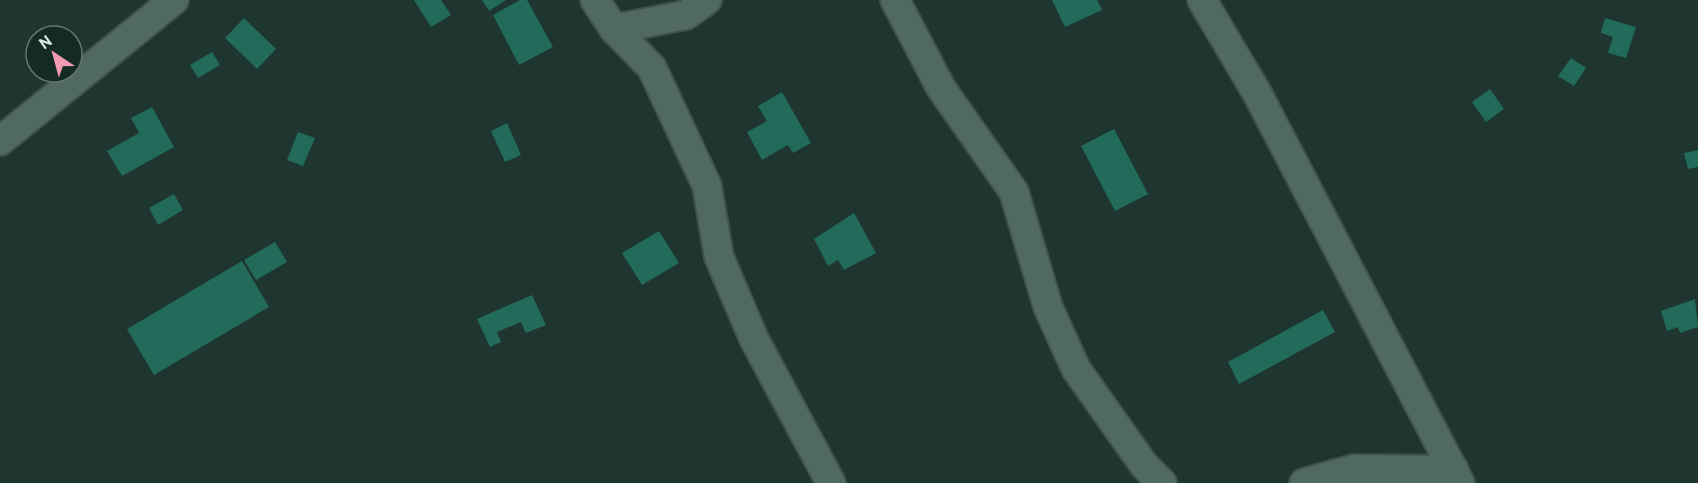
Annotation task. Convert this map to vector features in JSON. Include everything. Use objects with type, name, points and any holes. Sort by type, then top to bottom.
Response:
[{"type":"street","points":[[0,141],[174,0]]},
{"type":"street","points":[[595,0],[614,29],[652,68],[707,186],[719,257],[754,339],[831,483]]},
{"type":"street","points":[[614,29],[686,15],[707,0]]},
{"type":"street","points":[[895,0],[941,88],[1014,192],[1048,307],[1076,369],[1144,465],[1162,483]]},
{"type":"street","points":[[1202,0],[1257,93],[1457,476]]},
{"type":"street","points":[[1304,483],[1354,469],[1457,476]]},
{"type":"building","points":[[414,0],[441,0],[451,15],[431,27]]},
{"type":"building","points":[[482,0],[506,0],[489,11]]},
{"type":"building","points":[[520,0],[527,0],[553,47],[519,65],[493,15]]},
{"type":"building","points":[[1052,0],[1097,0],[1102,10],[1065,27]]},
{"type":"building","points":[[244,18],[276,49],[257,69],[225,38]]},
{"type":"building","points":[[1605,18],[1636,27],[1626,58],[1608,53],[1613,37],[1601,33]]},
{"type":"building","points":[[212,52],[220,65],[198,78],[190,65]]},
{"type":"building","points":[[1571,58],[1586,68],[1574,86],[1558,76]]},
{"type":"building","points":[[1490,89],[1504,109],[1486,122],[1472,102]]},
{"type":"building","points":[[782,92],[811,143],[793,153],[788,145],[762,160],[747,132],[767,121],[758,106]]},
{"type":"building","points":[[152,107],[174,147],[122,176],[107,151],[139,133],[131,118]]},
{"type":"building","points":[[507,123],[521,155],[505,162],[491,131]]},
{"type":"building","points":[[1114,129],[1148,194],[1115,211],[1081,146]]},
{"type":"building","points":[[298,132],[315,138],[303,166],[287,160]]},
{"type":"building","points":[[1698,150],[1698,167],[1688,169],[1684,153]]},
{"type":"building","points":[[174,194],[183,210],[158,225],[149,208]]},
{"type":"building","points":[[854,213],[876,253],[844,270],[838,260],[828,266],[814,239]]},
{"type":"building","points":[[659,231],[679,263],[642,285],[622,253]]},
{"type":"building","points":[[275,242],[287,262],[256,280],[244,260]]},
{"type":"building","points":[[242,261],[269,307],[154,375],[127,329]]},
{"type":"building","points":[[532,295],[546,325],[526,333],[521,322],[497,332],[501,342],[490,347],[477,319]]},
{"type":"building","points":[[1695,299],[1698,327],[1680,333],[1678,327],[1667,331],[1661,311]]},
{"type":"building","points":[[1323,310],[1335,332],[1239,384],[1228,362]]}]
